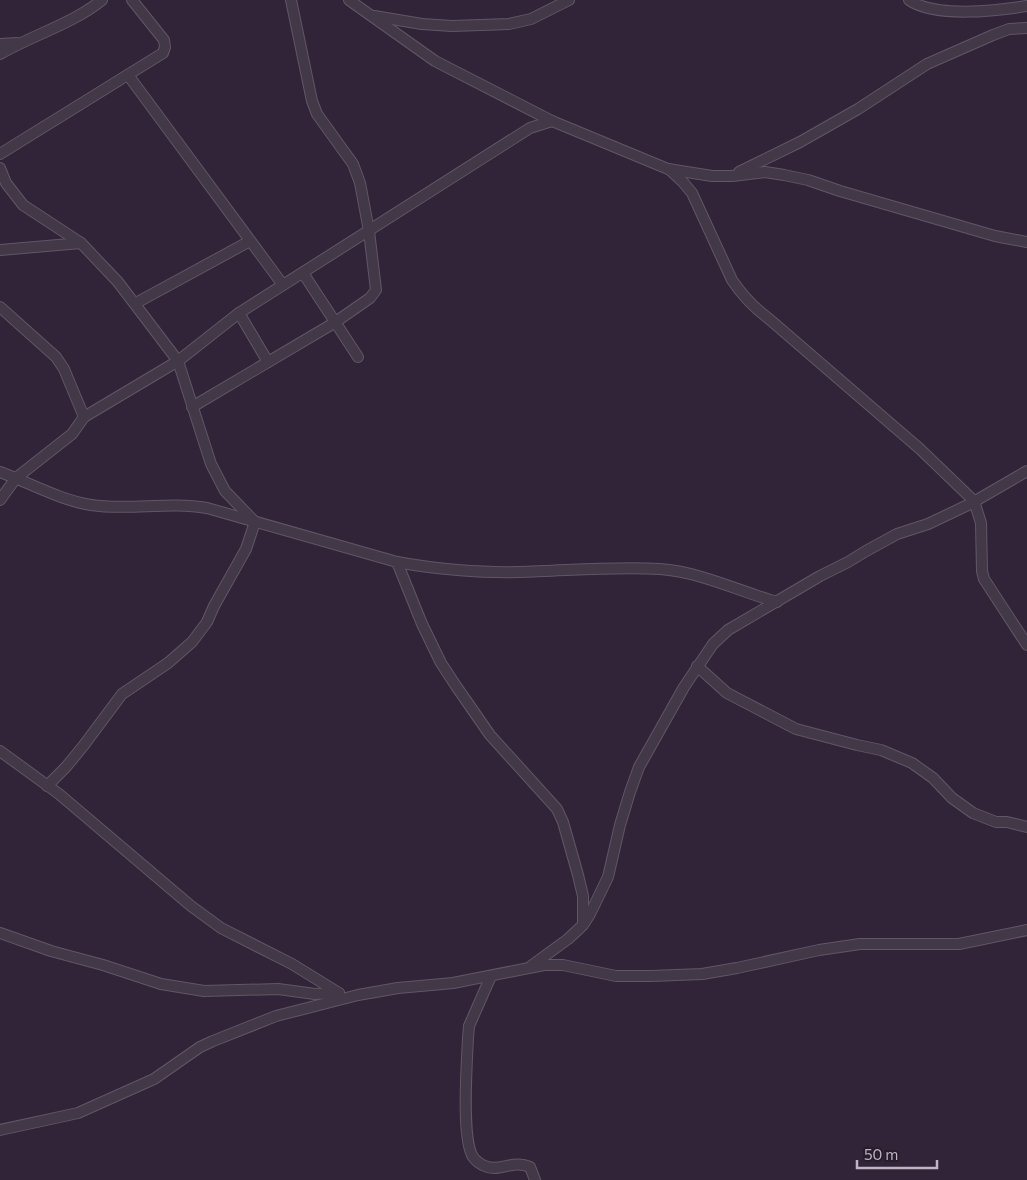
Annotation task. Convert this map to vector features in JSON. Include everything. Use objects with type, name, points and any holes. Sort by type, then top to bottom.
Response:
[{"type":"street","points":[[0,54],[20,42],[74,19],[102,0]]},
{"type":"street","points":[[0,154],[163,53],[165,48],[164,40],[132,0]]},
{"type":"street","points":[[192,407],[334,322],[370,298],[376,290],[369,231],[360,183],[353,164],[318,114],[312,101],[291,0]]},
{"type":"street","points":[[349,0],[435,61],[552,121],[668,169],[712,176],[732,176],[765,172],[808,180],[995,236],[1027,242]]},
{"type":"street","points":[[370,15],[422,24],[452,26],[509,24],[531,19],[569,0]]},
{"type":"street","points":[[909,0],[927,8],[946,11],[1001,10],[1027,6]]},
{"type":"street","points":[[732,176],[808,137],[927,64],[993,34],[1009,29],[1027,28]]},
{"type":"street","points":[[0,44],[20,42]]},
{"type":"street","points":[[128,75],[283,285]]},
{"type":"street","points":[[0,500],[16,478],[72,434],[84,417],[178,361],[239,313],[530,128],[552,121]]},
{"type":"street","points":[[0,168],[6,183],[23,205],[81,242],[118,282],[136,303],[178,361],[211,464],[218,479],[225,491],[255,522]]},
{"type":"street","points":[[668,169],[692,193],[732,280],[750,304],[920,450],[974,501],[981,523],[982,571],[984,579],[1027,645]]},
{"type":"street","points":[[136,303],[250,241]]},
{"type":"street","points":[[0,250],[81,242]]},
{"type":"street","points":[[303,273],[358,357]]},
{"type":"street","points":[[0,307],[56,357],[64,369],[84,417]]},
{"type":"street","points":[[239,313],[268,362]]},
{"type":"street","points":[[528,969],[568,939],[583,925],[608,876],[620,825],[639,767],[697,666],[713,644],[728,630],[882,542],[897,534],[928,524],[974,501],[1027,470]]},
{"type":"street","points":[[0,472],[72,500],[91,505],[114,507],[190,505],[207,508],[397,562],[423,567],[517,572],[589,569],[661,570],[686,574],[777,602]]},
{"type":"street","points":[[47,786],[84,745],[122,694],[168,663],[192,642],[207,622],[246,550],[255,522]]},
{"type":"street","points":[[397,562],[422,624],[446,670],[490,735],[557,808],[583,896],[583,925]]},
{"type":"street","points":[[697,666],[727,693],[796,729],[881,750],[912,762],[933,778],[952,798],[973,813],[996,822],[1027,827]]},
{"type":"street","points":[[0,751],[47,786],[190,906],[221,928],[292,964],[339,993]]},
{"type":"street","points":[[0,1130],[78,1113],[154,1079],[200,1047],[213,1041],[276,1016],[358,995],[398,988],[453,983],[544,965],[563,965],[616,976],[702,974],[819,950],[860,944],[959,944],[1027,930]]},
{"type":"street","points":[[0,933],[51,952],[103,965],[161,984],[204,991],[278,989],[315,994],[339,993],[358,995]]},
{"type":"street","points":[[491,976],[469,1026],[466,1128],[469,1147],[473,1157],[487,1168],[524,1164],[530,1167],[535,1180]]}]
